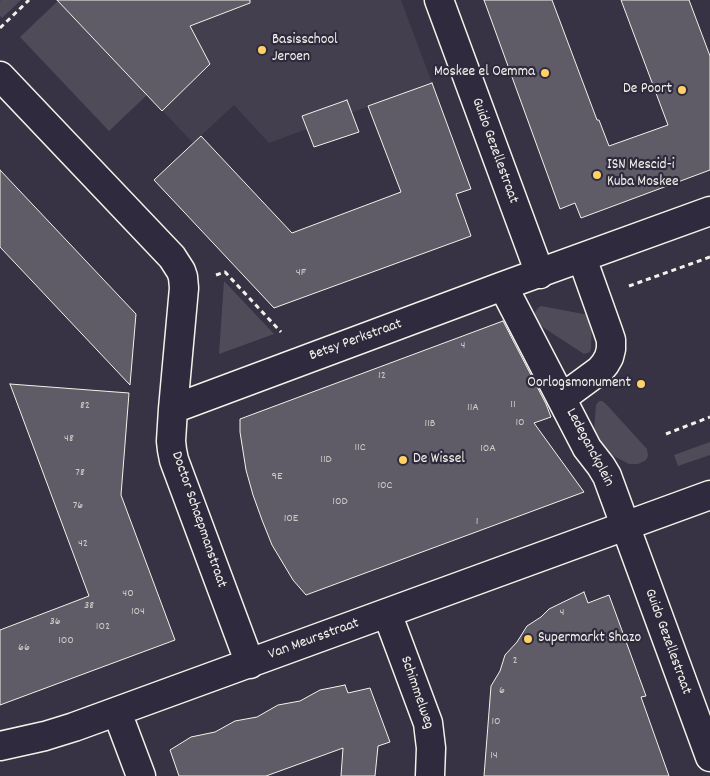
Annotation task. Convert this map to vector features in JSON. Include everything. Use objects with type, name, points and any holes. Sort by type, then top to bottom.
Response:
[{"type":"street","name":"Guido Gezellestraat","points":[[439,0],[540,274]]},
{"type":"street","name":"Doctor Schaepmanstraat","points":[[0,76],[172,257],[181,271],[184,282],[171,441],[174,460],[250,664]]},
{"type":"street","points":[[540,274],[710,211]]},
{"type":"street","name":"Ledeganckplein","points":[[562,398],[600,370],[609,357],[611,349],[605,295],[582,258]]},
{"type":"street","name":"Betsy Perkstraat","points":[[173,409],[503,286],[540,274]]},
{"type":"street","name":"Ledeganckplein","points":[[503,286],[587,448],[607,476],[625,526]]},
{"type":"street","points":[[625,526],[710,495]]},
{"type":"street","name":"Guido Gezellestraat","points":[[625,526],[710,757]]},
{"type":"street","name":"Van Meursstraat","points":[[0,746],[45,736],[117,712],[625,526]]},
{"type":"street","name":"Schimmelweg","points":[[387,613],[428,723],[431,748],[430,776]]},
{"type":"street","points":[[117,712],[141,776]]},
{"type":"path","points":[[0,28],[30,0]]},
{"type":"path","points":[[605,295],[710,256]]},
{"type":"path","points":[[184,282],[225,272],[307,359]]},
{"type":"path","points":[[666,434],[710,417]]},
{"type":"shaded area","points":[[1,0],[21,0],[2,18],[0,16]]},
{"type":"shaded area","points":[[59,0],[147,95],[109,131],[20,37]]},
{"type":"shaded area","name":"Basisschool Jeroen","points":[[85,0],[401,0],[432,83],[269,143],[234,105],[193,143],[71,14]]},
{"type":"shaded area","points":[[224,281],[274,334],[219,354]]},
{"type":"shaded area","points":[[541,306],[589,315],[592,321],[590,352],[584,354],[538,324],[533,315]]},
{"type":"shaded area","points":[[599,401],[606,404],[647,449],[648,456],[646,460],[638,464],[629,464],[595,446],[593,443],[596,405]]},
{"type":"shaded area","points":[[710,442],[710,455],[678,466],[674,455]]},
{"type":"building","points":[[57,0],[250,0],[250,3],[190,26],[210,64],[162,111]]},
{"type":"building","points":[[484,0],[552,0],[597,120],[599,120],[609,146],[668,125],[621,0],[689,0],[710,56],[710,170],[581,218],[575,203],[560,209]]},
{"type":"building","points":[[432,83],[471,189],[456,194],[471,236],[274,308],[154,180],[201,136],[292,233],[401,192],[368,106]]},
{"type":"building","points":[[347,100],[359,132],[314,147],[302,116]]},
{"type":"building","points":[[0,170],[136,314],[130,385],[0,247]]},
{"type":"building","name":"De Wissel","points":[[503,321],[551,417],[534,423],[584,492],[306,595],[293,580],[272,545],[262,520],[246,470],[240,432],[240,419]]},
{"type":"building","points":[[10,384],[129,393],[121,495],[175,640],[0,705],[0,630],[89,596]]},
{"type":"building","points":[[584,592],[588,603],[609,595],[646,696],[641,697],[669,776],[484,776],[491,686],[500,671],[505,655],[517,642],[527,626],[549,609]]},
{"type":"building","points":[[345,685],[348,693],[370,688],[390,742],[378,746],[375,776],[341,776],[343,748],[266,776],[179,776],[170,750],[191,737],[215,732],[235,721],[257,717],[278,705],[300,701],[320,690]]},
{"type":"place","name":"Basisschool Jeroen","points":[[262,50]]},
{"type":"place","name":"Moskee el Oemma","points":[[545,73]]},
{"type":"place","name":"De Poort","points":[[682,90]]},
{"type":"place","name":"ISN Mescid-i Kuba Moskee","points":[[597,175]]},
{"type":"place","name":"Oorlogsmonument","points":[[641,384]]},
{"type":"place","name":"De Wissel","points":[[403,460]]},
{"type":"place","name":"Supermarkt Shazo","points":[[528,639]]}]
